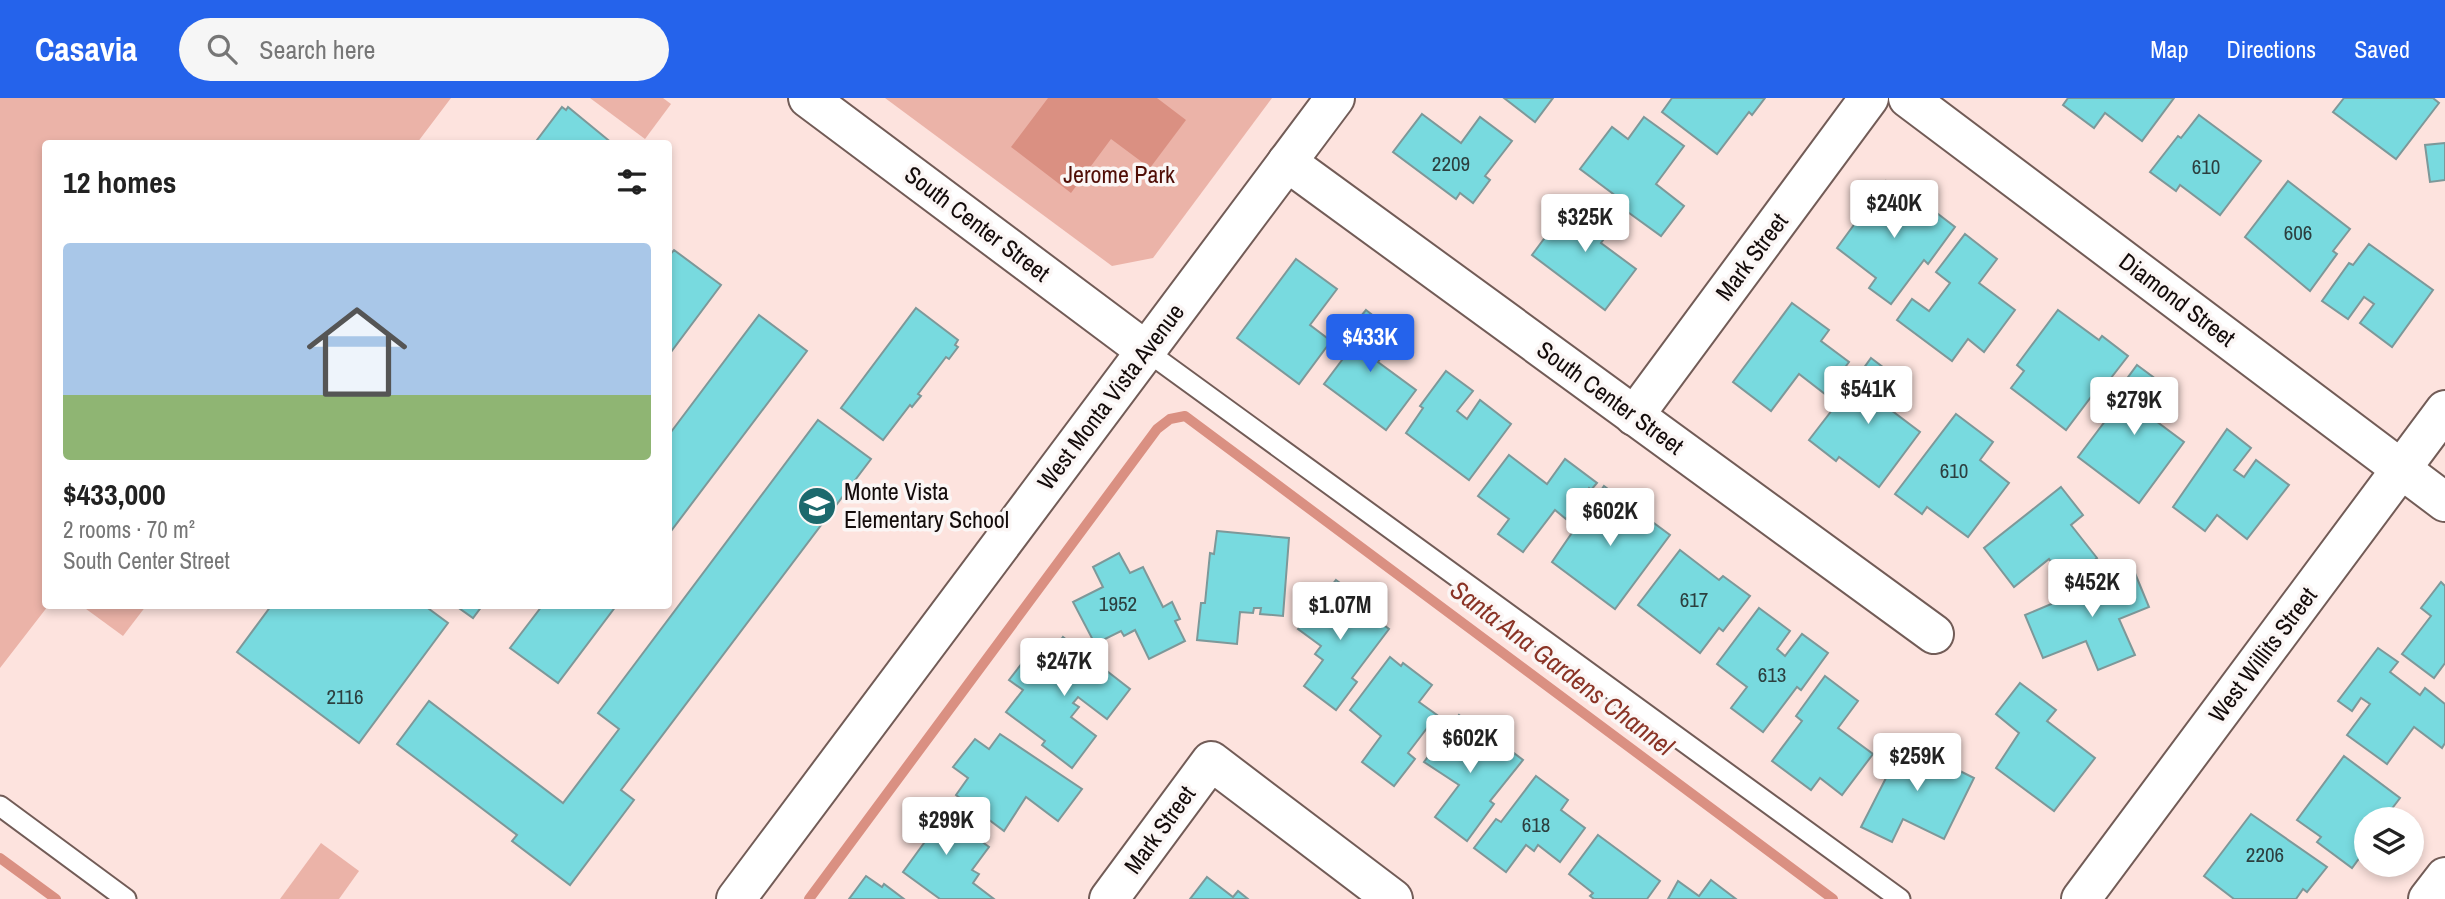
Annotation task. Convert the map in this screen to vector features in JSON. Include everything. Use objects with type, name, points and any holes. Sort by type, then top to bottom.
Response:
[{"type":"street","name":"South Center Street","points":[[808,98],[1146,350]]},
{"type":"street","name":"West Monta Vista Avenue","points":[[736,899],[1335,98]]},
{"type":"street","name":"Mark Street","points":[[1634,415],[1869,98]]},
{"type":"street","name":"Diamond Street","points":[[1908,98],[2445,502]]},
{"type":"street","name":"South Center Street","points":[[1287,162],[1934,634]]},
{"type":"street","name":"West Willits Street","points":[[2081,899],[2445,410]]},
{"type":"street","name":"Mark Street","points":[[1109,899],[1211,761],[1393,899]]},
{"type":"street","points":[[2428,899],[2445,877]]},
{"type":"lane","points":[[1146,350],[1900,899]]},
{"type":"lane","points":[[0,806],[126,899]]},
{"type":"green space","points":[[0,98],[451,98],[419,140],[42,140],[42,609],[46,609],[0,668]]},
{"type":"green space","points":[[590,98],[663,98],[671,104],[645,139]]},
{"type":"green space","name":"Jerome Park","points":[[885,98],[1272,98],[1153,258],[1112,266]]},
{"type":"green space","points":[[86,609],[144,609],[123,636]]},
{"type":"green space","points":[[321,843],[359,871],[339,899],[280,899]]},
{"type":"shaded area","points":[[1048,98],[1157,98],[1186,120],[1150,168],[1111,139],[1071,193],[1011,147]]},
{"type":"building","points":[[1504,98],[1553,98],[1535,122]]},
{"type":"building","points":[[1672,98],[1765,98],[1752,115],[1749,112],[1717,154],[1662,112]]},
{"type":"building","points":[[2068,98],[2174,98],[2142,141],[2105,113],[2094,128],[2063,105]]},
{"type":"building","points":[[2344,98],[2433,98],[2439,103],[2396,159],[2333,112]]},
{"type":"building","points":[[562,107],[566,110],[568,107],[608,140],[537,140]]},
{"type":"building","points":[[1422,114],[1461,143],[1480,117],[1512,141],[1485,176],[1490,180],[1473,203],[1460,193],[1456,199],[1393,152]]},
{"type":"building","points":[[2199,115],[2261,161],[2220,215],[2180,185],[2176,191],[2150,172],[2178,136],[2181,138]]},
{"type":"building","points":[[1644,117],[1684,146],[1656,184],[1684,206],[1661,236],[1625,210],[1628,205],[1580,169],[1612,127],[1628,139]]},
{"type":"building","points":[[2445,143],[2445,180],[2430,182],[2425,145]]},
{"type":"building","points":[[1886,181],[1927,211],[1929,207],[1955,227],[1928,264],[1924,260],[1891,304],[1869,288],[1876,278],[1837,248]]},
{"type":"building","points":[[2288,181],[2350,229],[2333,251],[2337,254],[2310,291],[2245,237]]},
{"type":"building","points":[[1582,197],[1616,222],[1601,243],[1636,269],[1605,310],[1532,255],[1569,205],[1574,208]]},
{"type":"building","points":[[1965,234],[1997,259],[1979,283],[2015,310],[1984,352],[1968,339],[1952,361],[1897,320],[1912,299],[1929,311],[1950,283],[1936,272]]},
{"type":"building","points":[[2369,244],[2433,290],[2392,347],[2360,323],[2374,304],[2364,297],[2348,319],[2322,301],[2349,263],[2353,265]]},
{"type":"building","points":[[674,250],[721,285],[672,351]]},
{"type":"building","points":[[1296,259],[1337,289],[1310,325],[1331,341],[1299,384],[1237,338]]},
{"type":"building","points":[[1792,303],[1829,330],[1821,341],[1849,362],[1825,394],[1799,374],[1771,411],[1733,382]]},
{"type":"building","points":[[916,308],[958,340],[955,345],[958,347],[949,359],[946,357],[918,394],[921,396],[912,407],[910,405],[883,440],[841,408]]},
{"type":"building","points":[[1366,310],[1398,335],[1378,362],[1416,390],[1386,430],[1324,384],[1345,356],[1338,351],[1364,318],[1361,316]]},
{"type":"building","points":[[2058,310],[2099,340],[2102,336],[2128,356],[2100,392],[2097,389],[2066,430],[2011,388],[2024,371],[2017,365]]},
{"type":"building","points":[[759,315],[807,351],[672,530],[672,431]]},
{"type":"building","points":[[1871,358],[1909,387],[1891,410],[1920,432],[1879,487],[1839,457],[1836,461],[1809,440],[1836,405],[1840,407]]},
{"type":"building","points":[[2137,365],[2176,394],[2156,421],[2184,442],[2139,503],[2078,457],[2112,412],[2106,407]]},
{"type":"building","points":[[1446,371],[1473,391],[1457,411],[1467,419],[1480,400],[1511,424],[1469,480],[1406,433],[1423,408],[1420,406]]},
{"type":"building","points":[[1956,414],[1993,442],[1980,460],[2009,483],[1968,537],[1927,507],[1922,514],[1895,494]]},
{"type":"building","points":[[818,420],[871,459],[621,790],[634,800],[570,885],[512,841],[517,835],[397,744],[429,701],[563,803],[619,729],[598,713]]},
{"type":"building","points":[[2227,429],[2251,448],[2234,470],[2244,477],[2256,460],[2289,485],[2247,539],[2217,515],[2205,531],[2173,507]]},
{"type":"building","points":[[1509,455],[1547,484],[1565,459],[1597,483],[1591,490],[1589,488],[1566,519],[1555,510],[1523,552],[1498,534],[1509,519],[1478,496]]},
{"type":"building","points":[[1604,486],[1670,535],[1615,609],[1552,562]]},
{"type":"building","points":[[2061,487],[2083,515],[2071,525],[2097,558],[2067,582],[2049,559],[2014,587],[1984,548]]},
{"type":"building","points":[[1217,531],[1289,538],[1283,616],[1260,614],[1261,608],[1254,608],[1253,613],[1240,612],[1237,644],[1197,640],[1201,603],[1205,603],[1210,553],[1214,554]]},
{"type":"building","points":[[1680,550],[1719,580],[1723,576],[1750,596],[1723,631],[1719,628],[1700,653],[1638,605]]},
{"type":"building","points":[[1119,553],[1130,573],[1143,567],[1163,607],[1172,602],[1180,619],[1175,621],[1185,641],[1149,659],[1135,630],[1124,636],[1121,631],[1095,644],[1073,602],[1103,587],[1093,567]]},
{"type":"building","points":[[2132,566],[2149,607],[2119,619],[2135,655],[2098,670],[2086,641],[2043,658],[2025,615],[2094,586],[2092,582]]},
{"type":"building","points":[[1336,580],[1363,600],[1359,606],[1389,629],[1352,678],[1357,682],[1336,710],[1304,686],[1323,660],[1315,654],[1321,646],[1298,629]]},
{"type":"building","points":[[2441,582],[2445,586],[2445,663],[2434,678],[2402,654],[2431,616],[2421,608]]},
{"type":"building","points":[[1759,608],[1790,631],[1777,649],[1785,656],[1802,634],[1828,653],[1801,690],[1797,687],[1763,732],[1731,708],[1747,687],[1717,664]]},
{"type":"building","points":[[269,609],[429,609],[448,623],[359,743],[237,652]]},
{"type":"building","points":[[460,609],[480,609],[473,618]]},
{"type":"building","points":[[540,609],[614,609],[558,683],[510,648]]},
{"type":"building","points":[[1063,637],[1130,689],[1107,719],[1078,697],[1073,703],[1079,707],[1071,717],[1096,736],[1072,768],[1042,745],[1045,741],[1006,712],[1023,690],[1009,680],[1029,654],[1043,664]]},
{"type":"building","points":[[2378,648],[2398,662],[2390,672],[2420,695],[2425,688],[2445,704],[2445,743],[2442,748],[2414,727],[2387,764],[2347,735],[2370,704],[2361,698],[2352,711],[2338,701]]},
{"type":"building","points":[[1390,657],[1401,666],[1403,663],[1432,685],[1419,702],[1437,715],[1408,753],[1415,759],[1394,786],[1362,762],[1381,736],[1350,710]]},
{"type":"building","points":[[1825,676],[1858,701],[1838,728],[1873,754],[1842,795],[1820,778],[1811,790],[1772,761],[1802,721],[1796,716]]},
{"type":"building","points":[[2020,683],[2056,710],[2047,721],[2095,758],[2054,811],[1996,768],[2019,733],[1996,714]]},
{"type":"building","points":[[1459,715],[1482,732],[1478,737],[1497,751],[1502,744],[1523,760],[1490,801],[1494,804],[1467,841],[1435,817],[1459,785],[1424,762]]},
{"type":"building","points":[[1000,734],[1082,789],[1058,821],[1026,797],[1004,831],[956,795],[968,778],[953,767],[975,739],[989,749]]},
{"type":"building","points":[[1901,736],[1930,750],[1928,755],[1974,778],[1944,839],[1903,819],[1892,842],[1861,827],[1886,778],[1881,776]]},
{"type":"building","points":[[2344,756],[2400,798],[2393,807],[2354,807],[2352,868],[2317,842],[2321,837],[2297,820]]},
{"type":"building","points":[[1536,776],[1568,800],[1561,810],[1585,828],[1560,862],[1538,845],[1534,851],[1526,845],[1506,872],[1474,848],[1496,819],[1501,822]]},
{"type":"building","points":[[930,802],[989,847],[972,870],[979,874],[973,883],[994,899],[940,899],[903,872],[924,843],[909,831]]},
{"type":"building","points":[[2251,814],[2327,867],[2307,892],[2303,889],[2296,899],[2234,899],[2204,876]]},
{"type":"building","points":[[1598,835],[1660,881],[1647,899],[1594,899],[1590,896],[1593,893],[1569,874]]},
{"type":"building","points":[[866,876],[882,887],[884,884],[904,899],[849,899]]},
{"type":"building","points":[[1207,877],[1233,897],[1238,891],[1248,899],[1190,899]]},
{"type":"building","points":[[1711,880],[1736,899],[1668,899],[1678,881],[1699,896]]},
{"type":"waterway","name":"Santa Ana Gardens Channel","points":[[809,899],[1157,429],[1170,419],[1185,416],[1833,899]]},
{"type":"waterway","name":"Santa Ana Gardens Channel","points":[[0,858],[56,899]]},
{"type":"place","name":"Monte Vista Elementary School","points":[[817,506]]}]
